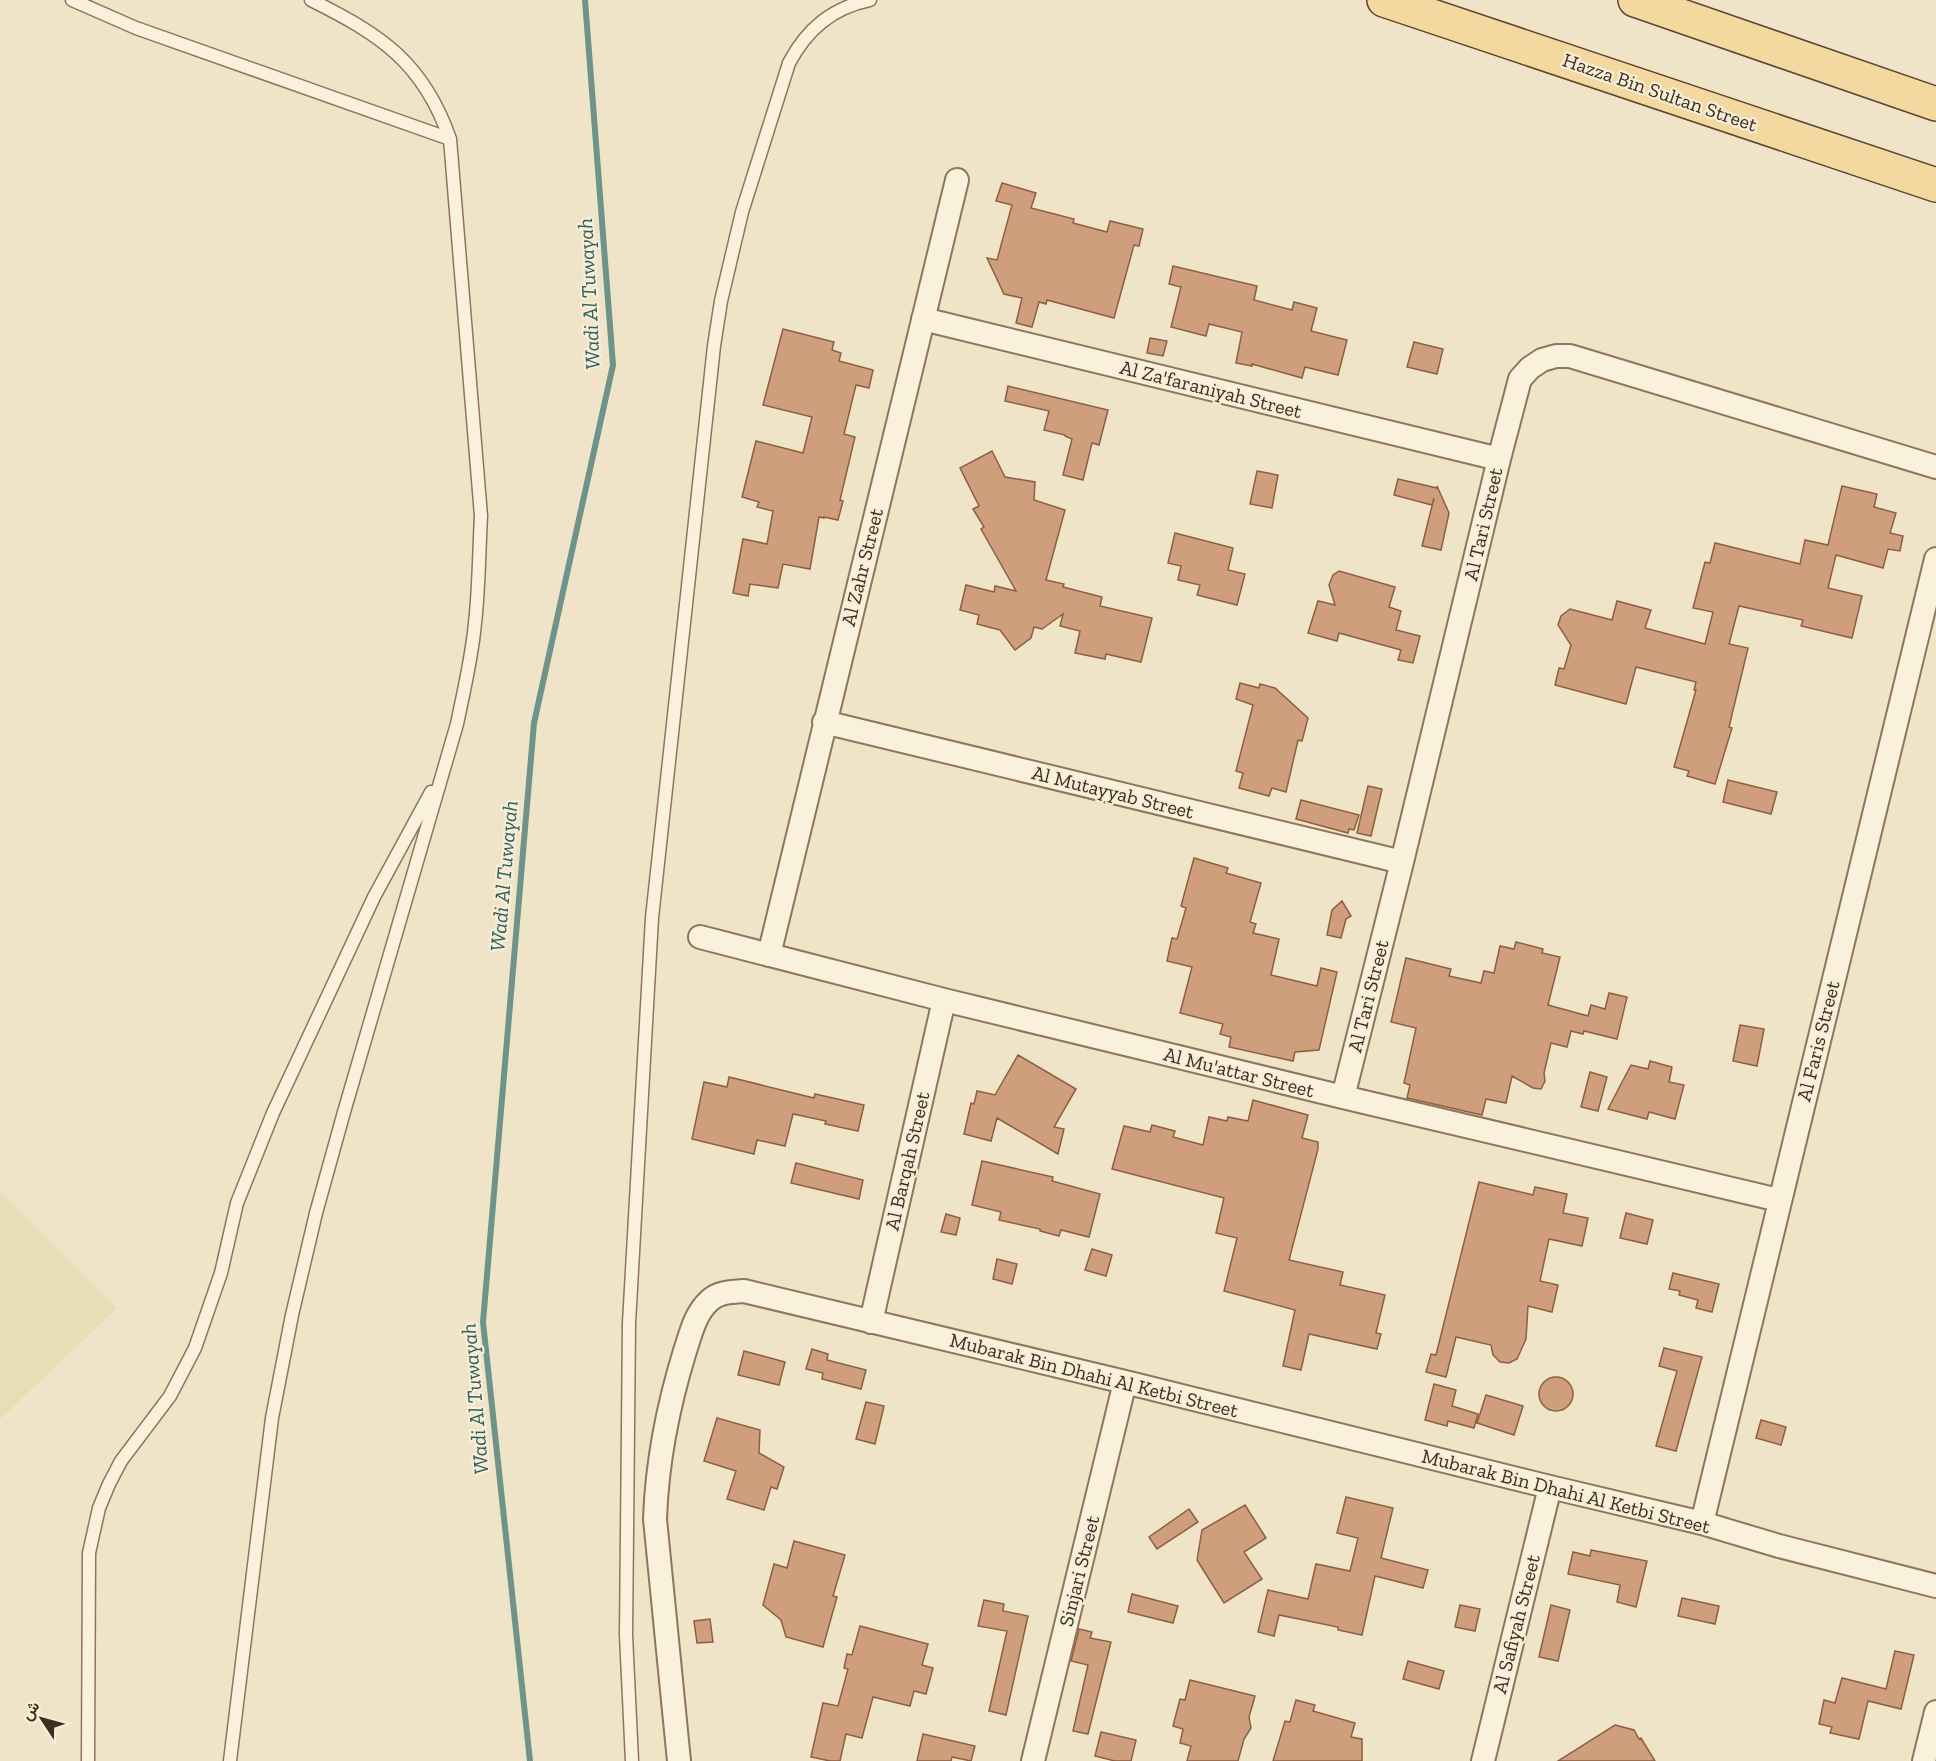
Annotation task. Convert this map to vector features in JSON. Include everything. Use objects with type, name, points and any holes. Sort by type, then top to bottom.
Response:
[{"type":"main road","name":"Hazza Bin Sultan Street","points":[[1384,0],[1921,180]]},
{"type":"main road","points":[[1635,0],[1936,104]]},
{"type":"street","name":"Al Zahr Street","points":[[769,955],[957,180]]},
{"type":"street","points":[[1921,180],[1936,191]]},
{"type":"street","name":"Al Za'faraniyah Street","points":[[923,319],[1499,459]]},
{"type":"street","name":"Al Tari Street","points":[[1343,1097],[1499,459],[1520,379],[1530,368],[1542,360],[1556,356],[1570,357],[1936,467]]},
{"type":"street","name":"Al Faris Street","points":[[1702,1523],[1936,559]]},
{"type":"street","name":"Al Mutayyab Street","points":[[824,722],[1402,862]]},
{"type":"street","name":"Al Mu'attar Street","points":[[700,937],[944,1000],[1779,1200]]},
{"type":"street","name":"Al Barqah Street","points":[[871,1322],[944,1000]]},
{"type":"street","name":"Mubarak Bin Dhahi Al Ketbi Street","points":[[679,1761],[655,1519],[656,1483],[674,1385],[699,1312],[711,1299],[727,1292],[744,1291],[1125,1382],[1702,1523],[1779,1546],[1936,1586]]},
{"type":"street","name":"Sinjari Street","points":[[1033,1761],[1125,1382]]},
{"type":"street","name":"Al Safiyah Street","points":[[1483,1761],[1550,1487]]},
{"type":"street","points":[[1924,1761],[1936,1712]]},
{"type":"lane","points":[[72,0],[136,28],[450,139]]},
{"type":"lane","points":[[230,1761],[272,1418],[292,1315],[325,1180],[457,724],[468,674],[475,623],[481,516],[450,139],[443,118],[423,81],[409,65],[378,37],[311,0]]},
{"type":"lane","points":[[632,1761],[626,1635],[629,1334],[651,930],[714,346],[723,290],[742,212],[789,63],[796,48],[817,24],[841,9],[870,0]]},
{"type":"lane","points":[[88,1761],[89,1553],[99,1508],[121,1461],[170,1396],[190,1358],[204,1327],[237,1203],[273,1113],[374,897],[442,773]]},
{"type":"shaded area","points":[[0,1191],[117,1308],[0,1419]]},
{"type":"building","points":[[1002,183],[1036,193],[1031,208],[1074,219],[1073,223],[1107,232],[1110,221],[1143,229],[1139,246],[1134,245],[1114,318],[1047,300],[1046,304],[1039,302],[1032,327],[1016,323],[1022,298],[1004,294],[987,258],[997,260],[1012,205],[996,201]]},
{"type":"building","points":[[1173,266],[1257,286],[1254,300],[1292,310],[1294,302],[1317,308],[1311,331],[1347,340],[1338,375],[1305,367],[1302,378],[1252,364],[1252,366],[1236,363],[1242,332],[1209,324],[1206,336],[1171,327],[1181,287],[1169,284]]},
{"type":"building","points":[[783,329],[834,342],[832,350],[841,353],[839,361],[873,370],[869,388],[856,385],[844,434],[855,437],[840,500],[843,501],[838,520],[819,517],[810,569],[783,564],[778,588],[750,584],[748,596],[733,593],[743,539],[767,544],[773,511],[757,507],[759,502],[742,497],[756,441],[803,453],[812,417],[763,405]]},
{"type":"building","points":[[1150,338],[1167,341],[1163,356],[1147,353]]},
{"type":"building","points":[[1414,342],[1443,349],[1437,374],[1407,367]]},
{"type":"building","points":[[1008,386],[1108,410],[1099,445],[1092,443],[1083,480],[1063,475],[1072,439],[1044,430],[1049,411],[1005,401]]},
{"type":"building","points":[[992,451],[1005,477],[1035,482],[1034,500],[1065,510],[1046,580],[1102,597],[1100,606],[1152,618],[1141,662],[1106,654],[1105,659],[1075,653],[1080,631],[1060,626],[1063,614],[1042,629],[1034,627],[1031,638],[1015,650],[1000,630],[977,624],[979,615],[960,610],[966,585],[994,592],[995,586],[1016,591],[981,529],[984,527],[973,509],[979,506],[960,468]]},
{"type":"building","points":[[1257,471],[1278,475],[1272,508],[1250,504]]},
{"type":"building","points":[[1398,479],[1437,488],[1437,486],[1449,513],[1441,550],[1422,546],[1434,498],[1432,505],[1394,495]]},
{"type":"building","points":[[1842,486],[1877,494],[1874,507],[1896,513],[1890,533],[1903,536],[1900,551],[1888,549],[1883,568],[1836,555],[1828,588],[1862,596],[1852,638],[1801,626],[1803,620],[1739,606],[1729,644],[1748,648],[1729,727],[1732,728],[1715,784],[1687,776],[1689,771],[1674,767],[1696,690],[1694,690],[1696,682],[1636,667],[1626,704],[1555,685],[1559,668],[1564,669],[1571,645],[1558,625],[1561,616],[1570,609],[1612,620],[1617,601],[1651,610],[1645,628],[1705,644],[1713,612],[1693,608],[1705,562],[1710,563],[1715,543],[1800,564],[1805,540],[1828,545]]},
{"type":"building","points":[[1175,533],[1233,548],[1228,570],[1245,574],[1237,605],[1197,595],[1200,585],[1178,580],[1181,566],[1168,563]]},
{"type":"building","points":[[1339,571],[1395,587],[1389,607],[1401,611],[1396,630],[1420,636],[1413,663],[1398,660],[1401,650],[1339,633],[1337,641],[1308,633],[1318,601],[1335,605],[1329,585],[1333,575]]},
{"type":"building","points":[[1240,683],[1259,688],[1260,684],[1275,688],[1308,718],[1302,741],[1298,740],[1286,792],[1272,788],[1269,796],[1239,788],[1243,773],[1236,771],[1253,705],[1236,699]]},
{"type":"building","points":[[1728,780],[1777,792],[1771,814],[1723,802]]},
{"type":"building","points":[[1368,786],[1382,789],[1371,836],[1357,833]]},
{"type":"building","points":[[1301,800],[1359,815],[1354,830],[1349,829],[1348,833],[1296,819]]},
{"type":"building","points":[[1194,858],[1228,868],[1226,873],[1261,883],[1250,922],[1256,924],[1253,933],[1279,939],[1271,975],[1317,986],[1321,968],[1337,972],[1319,1050],[1295,1052],[1293,1061],[1229,1047],[1231,1037],[1220,1034],[1223,1024],[1180,1013],[1192,967],[1167,961],[1172,938],[1177,939],[1186,908],[1181,906]]},
{"type":"building","points":[[1342,901],[1351,916],[1346,919],[1341,938],[1327,935],[1332,910]]},
{"type":"building","points":[[1516,942],[1543,949],[1542,953],[1560,957],[1548,1005],[1588,1016],[1591,1005],[1605,1009],[1609,993],[1627,997],[1617,1039],[1584,1031],[1583,1034],[1571,1031],[1567,1047],[1551,1043],[1544,1073],[1545,1081],[1541,1089],[1533,1088],[1512,1076],[1506,1103],[1486,1099],[1482,1115],[1407,1098],[1410,1085],[1404,1083],[1416,1028],[1391,1022],[1406,958],[1451,969],[1449,976],[1481,983],[1484,971],[1494,973],[1500,946],[1514,949]]},
{"type":"building","points":[[1740,1025],[1764,1029],[1757,1066],[1733,1061]]},
{"type":"building","points":[[1018,1055],[1076,1089],[1054,1127],[1064,1129],[1058,1154],[997,1118],[991,1141],[964,1134],[971,1103],[974,1104],[977,1091],[995,1095]]},
{"type":"building","points":[[1650,1061],[1672,1067],[1669,1082],[1684,1085],[1675,1119],[1649,1112],[1647,1119],[1608,1109],[1631,1065],[1648,1069]]},
{"type":"building","points":[[1590,1072],[1607,1077],[1598,1111],[1581,1107]]},
{"type":"building","points":[[729,1077],[814,1098],[815,1094],[864,1105],[858,1131],[793,1114],[785,1146],[757,1140],[754,1154],[692,1139],[704,1082],[727,1087]]},
{"type":"building","points":[[1253,1100],[1308,1115],[1302,1138],[1318,1142],[1318,1149],[1289,1260],[1343,1272],[1340,1285],[1385,1295],[1376,1333],[1381,1334],[1377,1349],[1309,1334],[1301,1370],[1283,1366],[1295,1310],[1224,1291],[1237,1238],[1216,1233],[1224,1198],[1112,1169],[1124,1126],[1150,1132],[1152,1125],[1175,1131],[1173,1137],[1203,1145],[1209,1117],[1227,1121],[1228,1117],[1248,1121]]},
{"type":"building","points":[[982,1161],[1053,1177],[1052,1181],[1100,1194],[1089,1237],[1061,1230],[1059,1236],[1040,1231],[1040,1229],[999,1220],[1001,1212],[972,1205]]},
{"type":"building","points":[[796,1163],[863,1180],[859,1199],[791,1183]]},
{"type":"building","points":[[1479,1182],[1533,1195],[1535,1187],[1567,1194],[1563,1213],[1588,1218],[1582,1246],[1549,1239],[1540,1281],[1558,1285],[1552,1312],[1528,1306],[1526,1339],[1517,1359],[1509,1363],[1500,1362],[1493,1355],[1491,1345],[1456,1337],[1446,1377],[1426,1372],[1431,1354],[1436,1355]]},
{"type":"building","points":[[1626,1213],[1653,1220],[1647,1244],[1620,1238]]},
{"type":"building","points":[[946,1214],[960,1218],[956,1235],[941,1232]]},
{"type":"building","points":[[1092,1249],[1112,1255],[1106,1276],[1085,1270]]},
{"type":"building","points":[[997,1259],[1017,1264],[1012,1284],[993,1279]]},
{"type":"building","points":[[1673,1273],[1719,1284],[1712,1312],[1696,1308],[1698,1300],[1679,1295],[1680,1291],[1669,1289]]},
{"type":"building","points":[[1664,1348],[1702,1357],[1676,1451],[1656,1446],[1677,1371],[1659,1366]]},
{"type":"building","points":[[812,1349],[828,1354],[827,1360],[866,1370],[861,1389],[822,1379],[823,1373],[806,1369]]},
{"type":"building","points":[[744,1351],[785,1362],[779,1385],[738,1375]]},
{"type":"building","points":[[1556,1377],[1568,1382],[1573,1394],[1568,1406],[1556,1411],[1544,1406],[1539,1394],[1544,1382]]},
{"type":"building","points":[[1434,1384],[1456,1390],[1452,1406],[1478,1414],[1474,1428],[1448,1421],[1447,1426],[1425,1420]]},
{"type":"building","points":[[1486,1395],[1523,1406],[1514,1435],[1477,1423]]},
{"type":"building","points":[[866,1402],[884,1406],[875,1444],[856,1439]]},
{"type":"building","points":[[717,1418],[760,1430],[759,1453],[784,1467],[777,1489],[771,1487],[764,1510],[727,1499],[736,1471],[704,1461]]},
{"type":"building","points":[[1761,1420],[1786,1427],[1781,1445],[1756,1438]]},
{"type":"building","points":[[1346,1497],[1393,1508],[1381,1558],[1428,1570],[1423,1588],[1375,1576],[1362,1635],[1338,1630],[1338,1627],[1279,1615],[1274,1636],[1258,1632],[1268,1590],[1308,1599],[1316,1564],[1350,1571],[1358,1538],[1337,1533]]},
{"type":"building","points":[[1245,1505],[1266,1538],[1244,1552],[1262,1579],[1224,1603],[1197,1560],[1202,1530]]},
{"type":"building","points":[[1189,1509],[1198,1522],[1157,1549],[1149,1537]]},
{"type":"building","points":[[794,1541],[845,1555],[833,1596],[837,1597],[823,1647],[786,1637],[781,1620],[763,1605],[774,1564],[787,1568]]},
{"type":"building","points":[[1591,1550],[1647,1561],[1636,1607],[1617,1602],[1620,1585],[1568,1574],[1573,1552],[1590,1556]]},
{"type":"building","points":[[1132,1594],[1178,1606],[1173,1623],[1128,1612]]},
{"type":"building","points":[[1682,1598],[1719,1606],[1715,1624],[1678,1616]]},
{"type":"building","points":[[984,1600],[1004,1604],[1003,1611],[1028,1616],[1006,1715],[989,1711],[1007,1631],[978,1626]]},
{"type":"building","points":[[1460,1605],[1480,1609],[1475,1631],[1455,1627]]},
{"type":"building","points":[[1551,1605],[1570,1610],[1558,1661],[1539,1657]]},
{"type":"building","points":[[710,1619],[713,1642],[697,1643],[694,1621]]},
{"type":"building","points":[[860,1626],[928,1644],[922,1665],[933,1668],[926,1694],[914,1691],[910,1706],[873,1697],[862,1738],[846,1734],[840,1761],[811,1757],[823,1703],[838,1706],[848,1669],[844,1668],[847,1654],[852,1655]]},
{"type":"building","points":[[1079,1629],[1092,1632],[1090,1638],[1111,1642],[1088,1734],[1073,1731],[1088,1665],[1071,1661]]},
{"type":"building","points":[[1895,1651],[1914,1655],[1901,1709],[1868,1701],[1859,1739],[1830,1733],[1832,1727],[1819,1724],[1824,1700],[1835,1703],[1842,1678],[1886,1689]]},
{"type":"building","points":[[1408,1661],[1444,1671],[1439,1689],[1403,1679]]},
{"type":"building","points":[[1190,1680],[1255,1696],[1249,1717],[1251,1728],[1244,1739],[1238,1761],[1187,1761],[1191,1746],[1180,1743],[1183,1729],[1173,1726],[1180,1699],[1185,1700]]},
{"type":"building","points":[[1296,1700],[1315,1705],[1313,1711],[1355,1723],[1351,1737],[1362,1739],[1362,1761],[1273,1761],[1285,1721],[1290,1722]]},
{"type":"building","points":[[1615,1725],[1634,1730],[1655,1761],[1558,1761]]},
{"type":"building","points":[[1101,1732],[1136,1740],[1131,1761],[1115,1761],[1095,1756]]},
{"type":"building","points":[[923,1734],[975,1746],[971,1761],[952,1757],[951,1761],[917,1761]]},
{"type":"waterway","name":"Wadi Al Tuwayah","points":[[530,1761],[483,1322],[534,723],[613,365],[585,0]]}]
